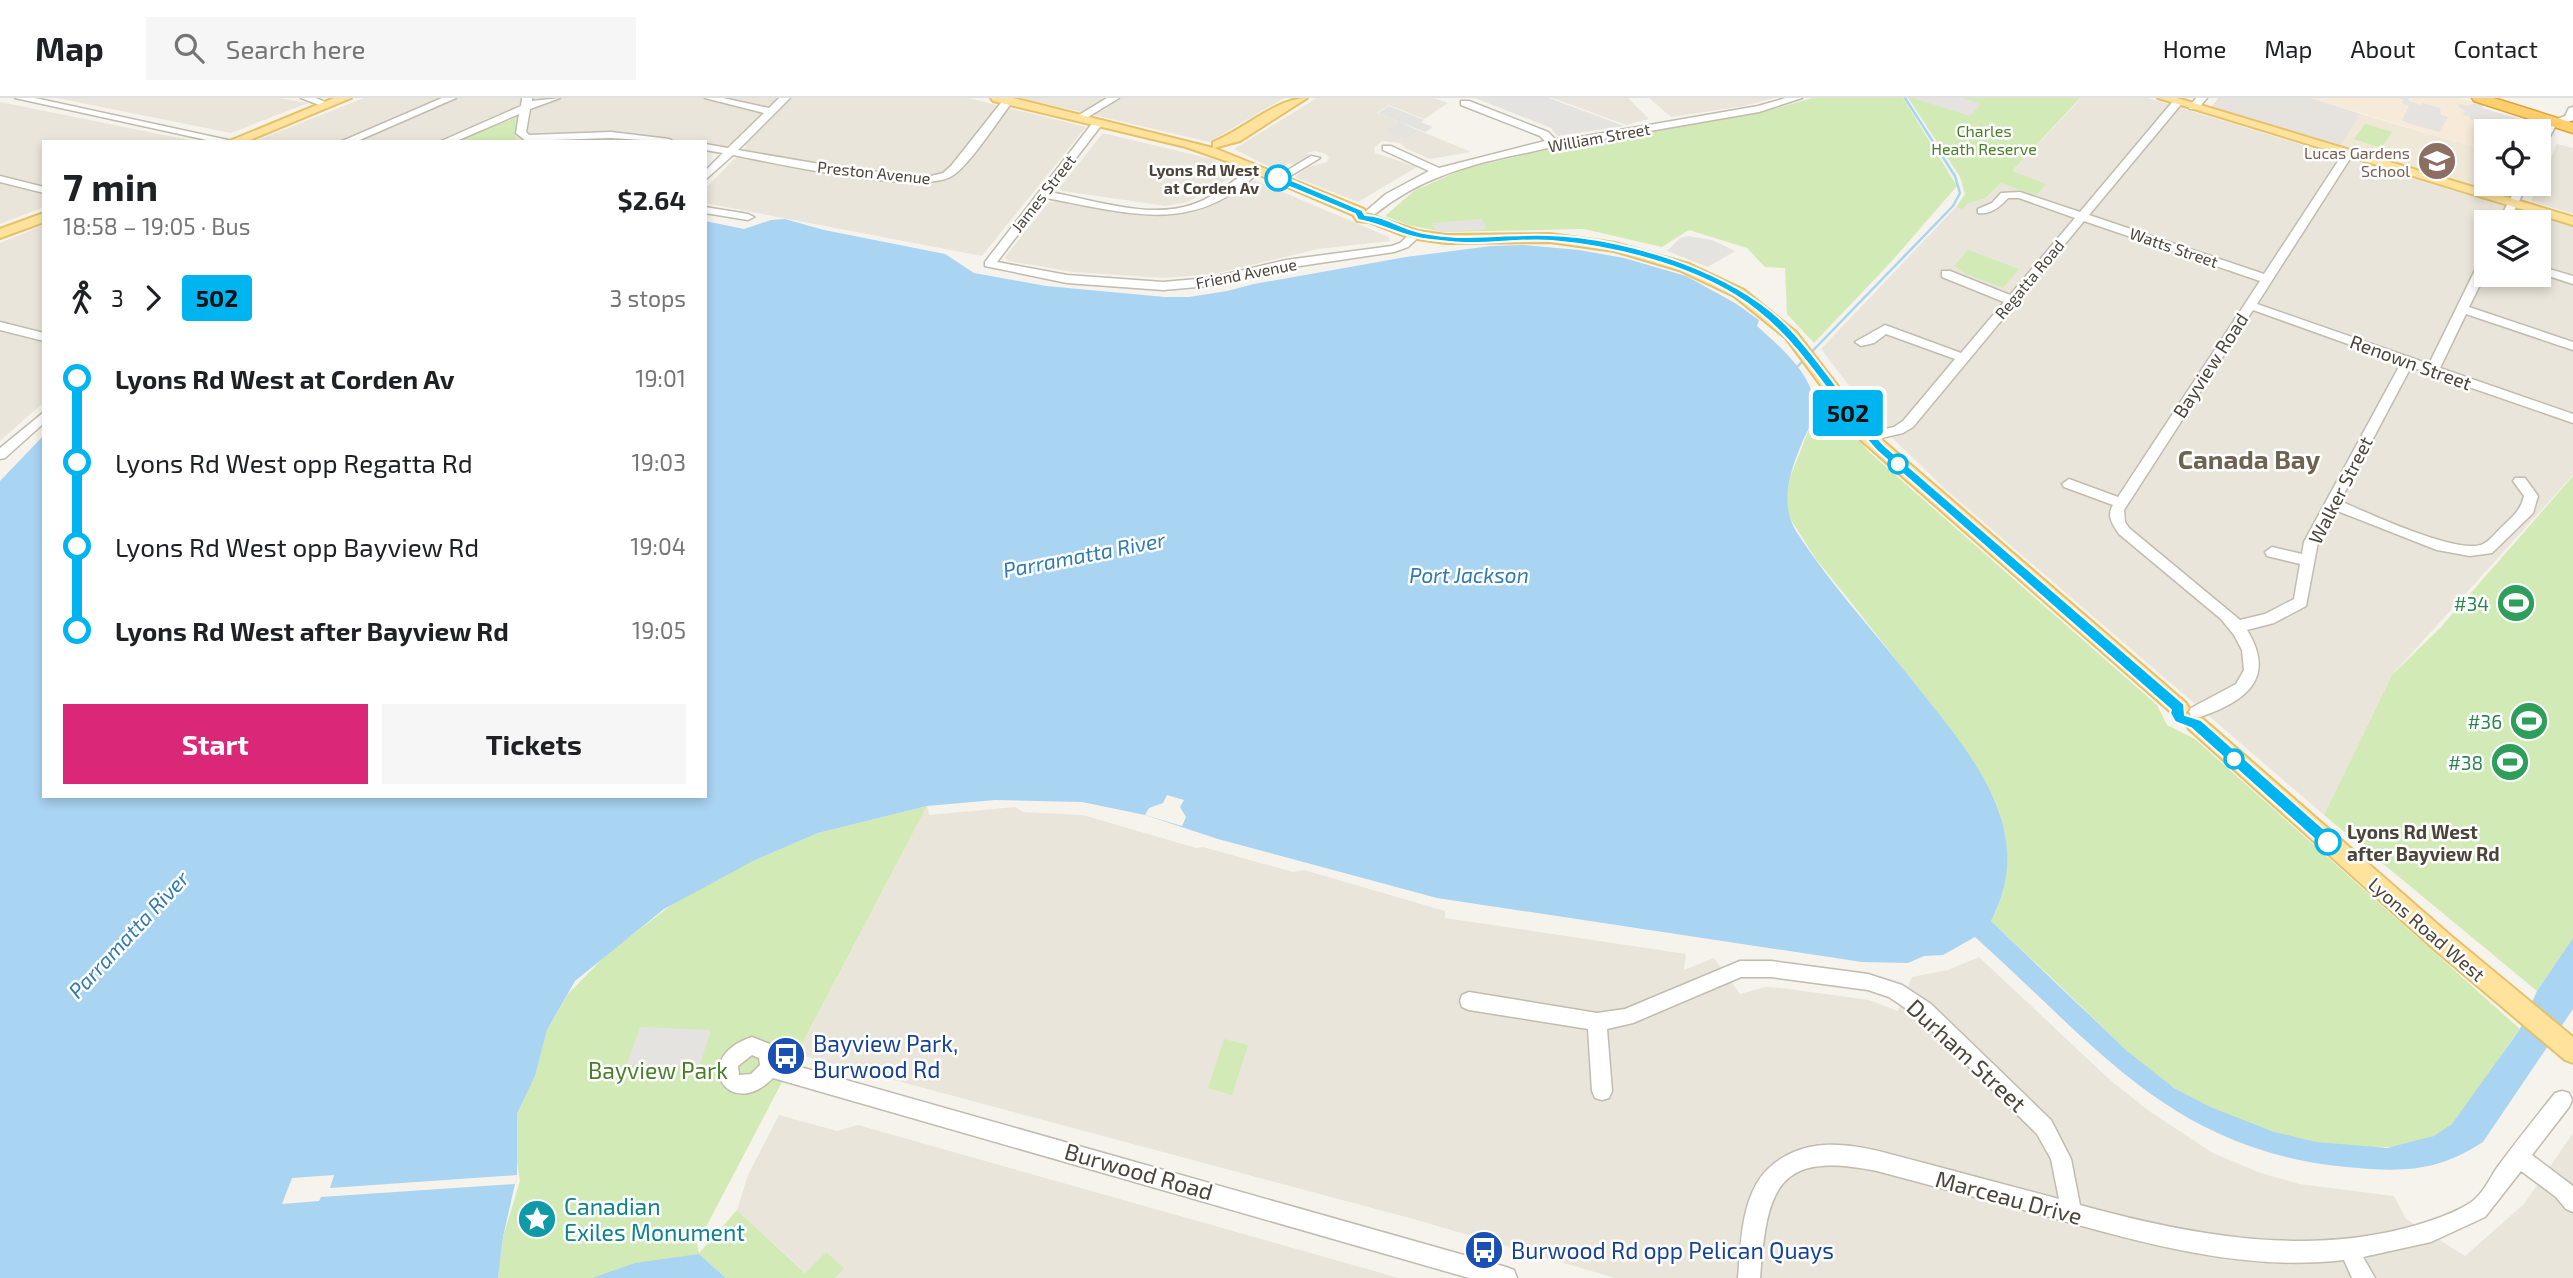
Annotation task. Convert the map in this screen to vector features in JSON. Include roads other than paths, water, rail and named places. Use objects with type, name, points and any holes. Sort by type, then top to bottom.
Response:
[{"type":"highway","points":[[2479,98],[2568,121]]},
{"type":"highway","points":[[2493,98],[2568,121]]},
{"type":"main road","points":[[238,140],[345,98]]},
{"type":"main road","points":[[1220,151],[1235,138],[1301,98]]},
{"type":"main road","points":[[2164,98],[2198,103],[2348,154],[2573,221]]},
{"type":"main road","name":"Lyons Road West","points":[[1002,99],[1220,151],[1415,235],[1455,240],[1531,237],[1574,240],[1660,258],[1739,293],[1777,321],[1808,357],[1868,437],[2190,714],[2570,1050]]},
{"type":"main road","points":[[0,234],[42,218]]},
{"type":"street","points":[[20,98],[223,140]]},
{"type":"street","points":[[306,98],[327,105]]},
{"type":"street","points":[[350,140],[450,98]]},
{"type":"street","points":[[448,140],[527,102],[555,98]]},
{"type":"street","points":[[710,98],[771,112]]},
{"type":"street","points":[[707,175],[785,98]]},
{"type":"street","points":[[1079,118],[1114,98]]},
{"type":"street","name":"William Street","points":[[1367,214],[1399,188],[1435,170],[1472,160],[1541,147],[1552,142],[1569,142],[1776,106],[1797,98]]},
{"type":"street","name":"Preston Avenue","points":[[707,147],[788,163],[902,178],[938,179],[947,175],[959,162],[1002,99]]},
{"type":"street","points":[[527,102],[521,133],[526,138],[611,135],[652,140]]},
{"type":"street","name":"Regatta Road","points":[[1868,437],[1898,430],[1908,424],[2178,102]]},
{"type":"street","points":[[1465,103],[1544,134],[1552,142]]},
{"type":"street","name":"James Street","points":[[989,264],[1098,122]]},
{"type":"street","points":[[1387,148],[1435,170]]},
{"type":"street","name":"Bayview Road","points":[[2121,503],[2348,154]]},
{"type":"street","points":[[1278,178],[1315,158]]},
{"type":"street","points":[[1044,194],[1141,210],[1178,210],[1192,208],[1222,195],[1257,169]]},
{"type":"street","points":[[0,179],[42,190]]},
{"type":"street","name":"Watts Street","points":[[1982,211],[1996,205],[2005,195],[2015,193],[2266,279]]},
{"type":"street","points":[[2509,210],[2517,196]]},
{"type":"street","points":[[707,210],[748,217]]},
{"type":"street","name":"Friend Avenue","points":[[989,264],[1067,279],[1163,286],[1209,282],[1286,264],[1394,249],[1404,245],[1415,235]]},
{"type":"street","points":[[2551,273],[2573,280]]},
{"type":"street","points":[[1946,274],[2011,300]]},
{"type":"street","points":[[2433,370],[2474,286]]},
{"type":"street","name":"Renown Street","points":[[2249,305],[2573,419]]},
{"type":"street","points":[[2463,309],[2573,346]]},
{"type":"street","points":[[0,326],[42,336]]},
{"type":"street","points":[[1861,342],[1870,340],[1885,329],[1963,358]]},
{"type":"street","name":"Walker Street","points":[[2238,626],[2269,619],[2301,601],[2311,542],[2408,360]]},
{"type":"street","points":[[0,455],[42,418]]},
{"type":"street","points":[[2331,503],[2442,546],[2470,551],[2487,549],[2528,510],[2531,496],[2521,481]]},
{"type":"street","points":[[2069,484],[2121,503],[2116,516],[2124,531],[2238,626],[2252,660],[2250,679],[2234,694],[2190,714]]},
{"type":"street","points":[[2272,552],[2307,561]]},
{"type":"street","name":"Durham Street","points":[[1469,1001],[1597,1022],[1626,1017],[1740,969],[1771,969],[1854,980],[1895,991],[1924,1010],[2044,1127],[2057,1146],[2066,1167],[2071,1213]]},
{"type":"street","points":[[1597,1022],[1602,1091]]},
{"type":"street","name":"Burwood Road","points":[[770,1068],[1506,1278]]},
{"type":"street","name":"Marceau Drive","points":[[1749,1278],[1758,1207],[1768,1185],[1779,1171],[1801,1159],[1824,1153],[1867,1158],[2216,1252],[2359,1270],[2454,1225],[2480,1208],[2562,1100]]},
{"type":"street","points":[[2519,1157],[2563,1190],[2573,1202]]},
{"type":"water","name":"Port Jackson","points":[[785,219],[824,230],[945,254],[974,273],[1046,286],[1165,297],[1189,297],[1406,257],[1491,246],[1523,245],[1579,250],[1624,258],[1686,276],[1735,303],[1759,320],[1757,326],[1794,362],[1808,383],[1815,410],[1789,483],[1788,508],[1791,520],[1825,572],[1960,742],[1979,770],[1993,798],[2003,827],[2007,857],[2004,888],[1991,921],[2127,1051],[2174,1088],[2210,1107],[2274,1132],[2316,1142],[2387,1148],[2434,1136],[2452,1124],[2520,1029],[2537,991],[2573,938],[2573,1009],[2483,1142],[2449,1160],[2417,1168],[2384,1170],[2346,1167],[2285,1157],[2231,1139],[2184,1115],[2140,1086],[2099,1053],[1975,937],[1943,955],[1924,956],[1908,963],[1862,962],[1437,898],[1218,839],[1145,815],[1082,802],[995,800],[927,806],[818,833],[753,861],[664,909],[575,981],[547,1030],[535,1076],[517,1114],[517,1175],[503,1237],[498,1278],[0,1278],[0,481],[42,437],[42,798],[707,798],[707,221],[744,229],[771,220]]},
{"type":"water","points":[[699,1254],[726,1278],[592,1278],[635,1263]]},
{"type":"waterway","points":[[1798,366],[1953,206],[1960,193],[1955,176],[1905,98]]},
{"type":"place","name":"Lucas Gardens School","points":[[2437,161]]},
{"type":"place","name":"Lyons Rd West at Corden Av","points":[[1278,178]]},
{"type":"place","name":"#34","points":[[2516,603]]},
{"type":"place","name":"#36","points":[[2529,721]]},
{"type":"place","name":"#38","points":[[2510,762]]},
{"type":"place","name":"Lyons Rd West after Bayview Rd","points":[[2328,842]]},
{"type":"place","name":"Bayview Park, Burwood Rd","points":[[786,1056]]},
{"type":"place","name":"Canadian Exiles Monument","points":[[537,1219]]},
{"type":"place","name":"Burwood Rd opp Pelican Quays","points":[[1484,1250]]},
{"type":"district","name":"Canada Bay","points":[[2249,458]]},
{"type":"park label","name":"Charles Heath Reserve","points":[[1984,139]]},
{"type":"park label","name":"Bayview Park","points":[[658,1070]]},
{"type":"water label","name":"Parramatta River","points":[[1084,554]]},
{"type":"water label","name":"Parramatta River","points":[[128,934]]}]
